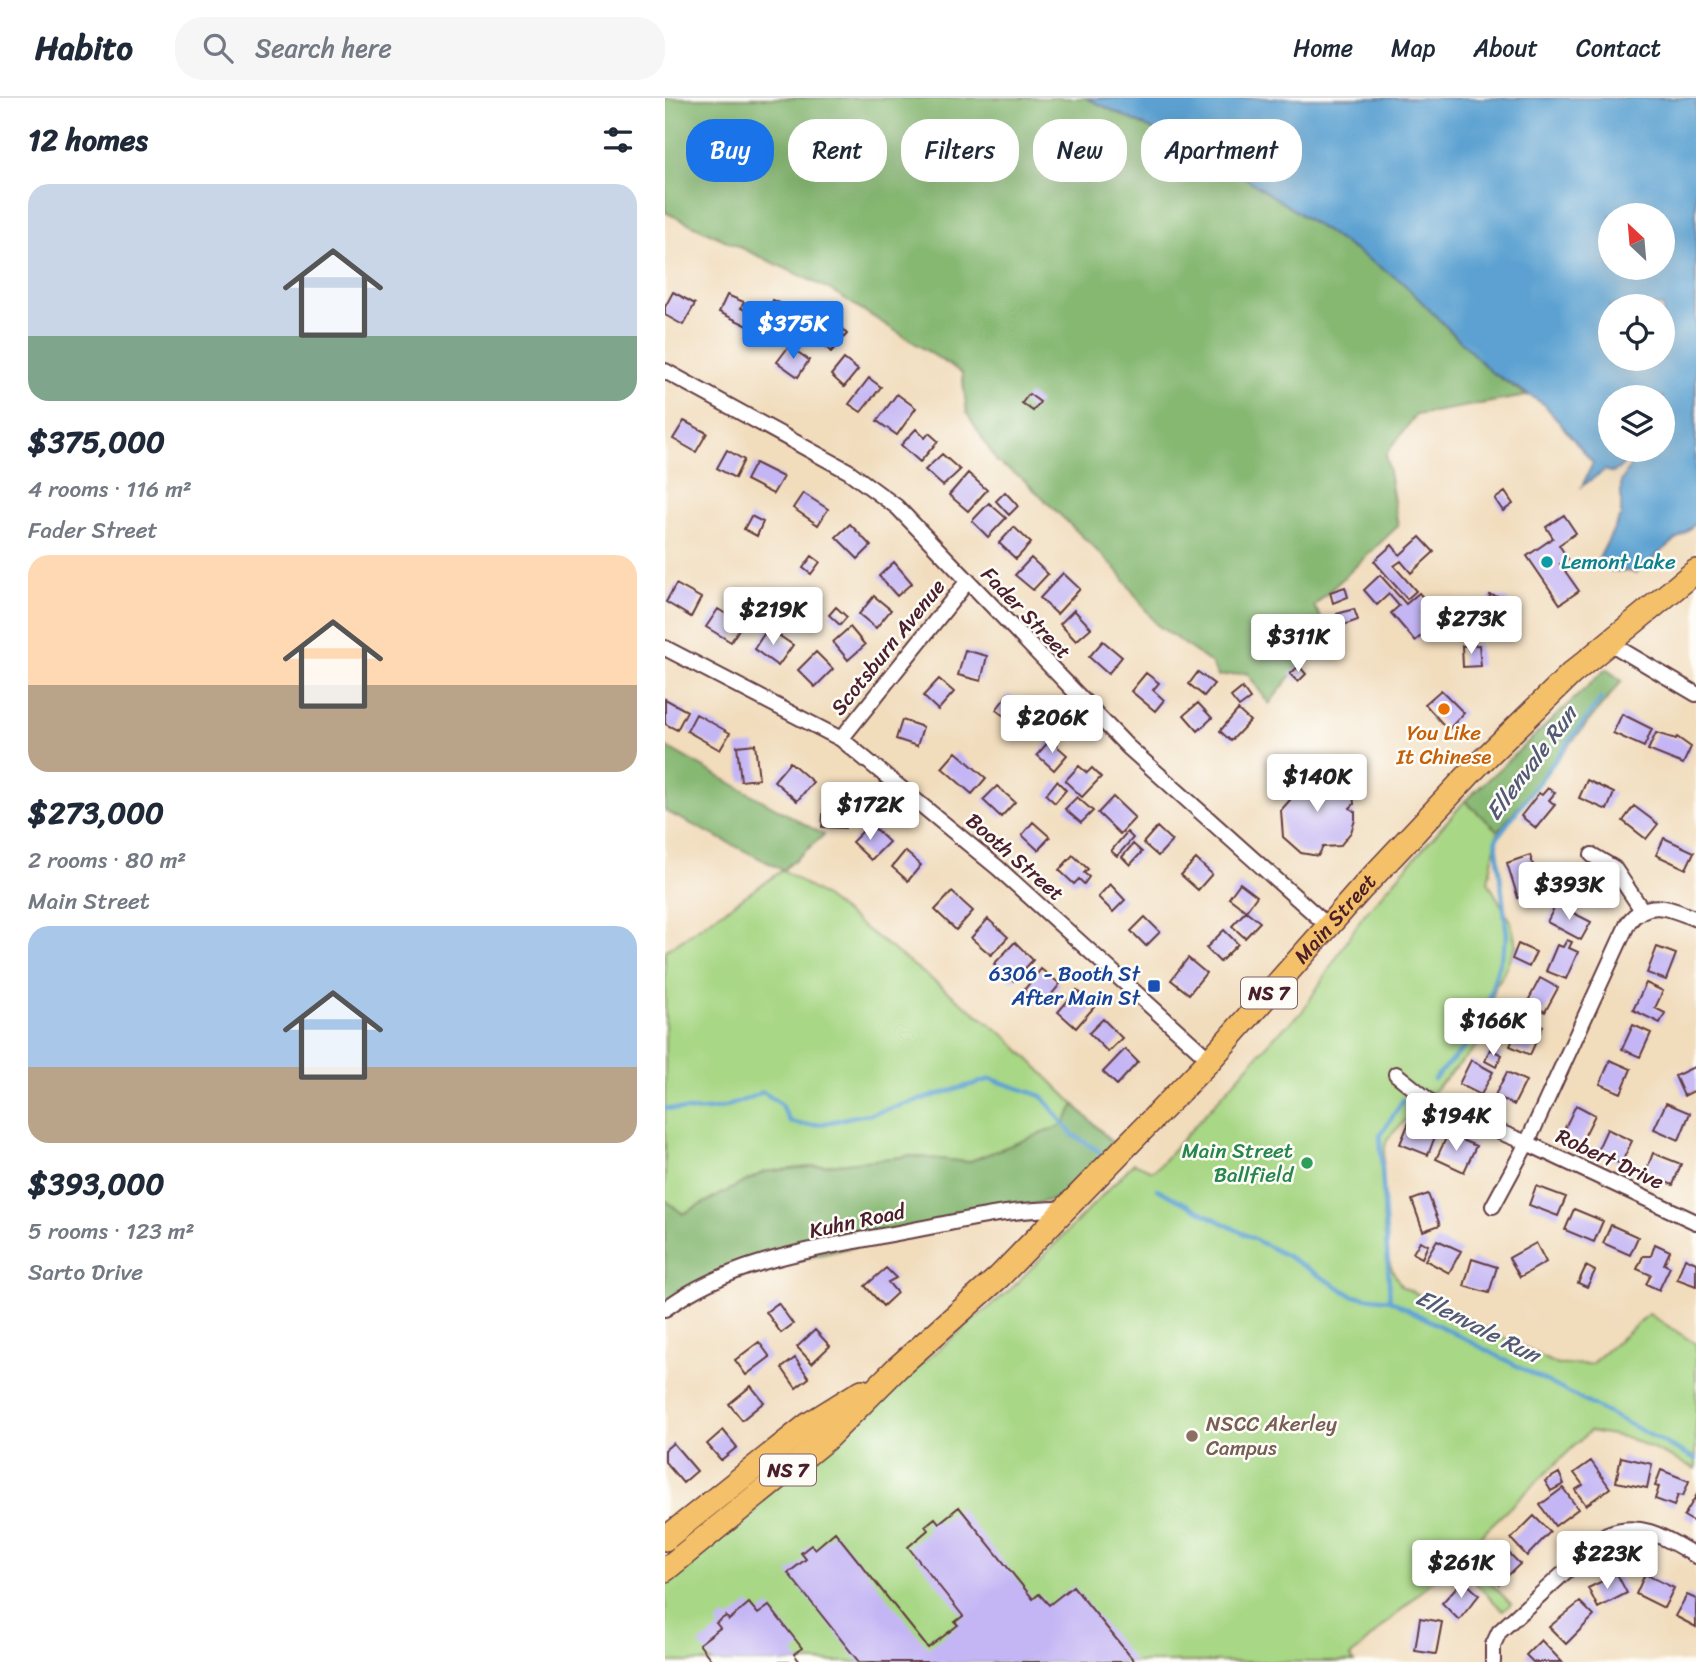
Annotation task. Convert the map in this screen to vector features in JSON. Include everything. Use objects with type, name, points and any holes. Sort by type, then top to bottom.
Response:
[{"type":"main road","name":"Main Street","points":[[668,1564],[825,1440],[897,1368],[999,1277],[1210,1060],[1328,926],[1476,767],[1608,642],[1696,571]]},
{"type":"main road","name":"Main Street","points":[[665,1539],[809,1424],[897,1368]]},
{"type":"street","name":"Fader Street","points":[[665,371],[861,480],[897,507],[1128,747],[1328,926]]},
{"type":"street","name":"Scotsburn Avenue","points":[[841,739],[967,582]]},
{"type":"street","points":[[1608,642],[1696,694]]},
{"type":"street","name":"Booth Street","points":[[665,648],[841,739],[998,868],[1210,1060]]},
{"type":"street","points":[[1592,855],[1619,873],[1642,910]]},
{"type":"street","points":[[1493,1206],[1527,1143],[1623,932],[1633,917],[1642,910],[1662,906],[1696,919]]},
{"type":"street","name":"Robert Drive","points":[[1396,1074],[1437,1107],[1527,1143],[1696,1222]]},
{"type":"street","name":"Kuhn Road","points":[[665,1309],[706,1285],[777,1258],[1024,1208],[1067,1209]]},
{"type":"street","points":[[1493,1662],[1493,1645],[1499,1632],[1607,1534],[1624,1528],[1648,1530],[1696,1556]]},
{"type":"green space","points":[[665,98],[1086,98],[1141,124],[1141,182],[1251,182],[1401,281],[1490,371],[1527,396],[1416,415],[1386,454],[1398,526],[1314,606],[1336,643],[1300,664],[1269,704],[1247,673],[1218,676],[1211,663],[1156,624],[1117,570],[1023,479],[997,462],[967,413],[962,373],[829,289],[665,212]]},
{"type":"green space","points":[[1606,669],[1622,681],[1498,831],[1465,801]]},
{"type":"green space","points":[[665,746],[824,835],[783,870],[665,811]]},
{"type":"green space","name":"NSCC Akerley Campus","points":[[1465,801],[1498,831],[1488,882],[1511,922],[1516,945],[1496,985],[1478,1045],[1387,1139],[1383,1165],[1383,1199],[1390,1264],[1401,1286],[1558,1365],[1591,1364],[1649,1314],[1696,1344],[1696,1469],[1629,1438],[1590,1431],[1462,1553],[1511,1604],[1503,1611],[1454,1561],[1350,1657],[1354,1662],[665,1662],[665,1579],[1011,1289],[1134,1163],[1152,1171],[1157,1168],[1275,1036],[1302,1012],[1362,917]]},
{"type":"green space","points":[[783,870],[823,896],[1008,1038],[1075,1105],[1063,1125],[968,1162],[911,1156],[764,1172],[683,1214],[665,1200],[665,951]]},
{"type":"green space","points":[[1075,1105],[1122,1152],[1079,1193],[753,1271],[701,1289],[665,1311],[665,1200],[683,1214],[764,1172],[911,1156],[968,1162],[1063,1125]]},
{"type":"water","name":"Lemont Lake","points":[[1086,98],[1696,98],[1696,523],[1635,573],[1601,567],[1597,562],[1621,515],[1621,482],[1630,462],[1675,462],[1675,385],[1598,385],[1598,462],[1626,462],[1613,473],[1605,470],[1582,486],[1593,463],[1545,405],[1490,371],[1401,281],[1251,182],[1302,182],[1302,119],[1141,119],[1141,124]]},
{"type":"building","points":[[673,292],[695,304],[683,325],[665,315],[665,307]]},
{"type":"building","points":[[727,295],[744,302],[741,308],[760,318],[754,329],[719,312]]},
{"type":"building","points":[[773,300],[790,308],[782,325],[765,318]]},
{"type":"building","points":[[838,325],[847,334],[831,352],[822,343]]},
{"type":"building","points":[[789,346],[809,360],[798,377],[777,362]]},
{"type":"building","points":[[844,359],[858,370],[844,387],[831,375]]},
{"type":"building","points":[[869,378],[881,387],[861,412],[849,404]]},
{"type":"building","points":[[897,394],[916,408],[897,435],[877,421]]},
{"type":"building","points":[[1029,394],[1040,402],[1033,411],[1022,403]]},
{"type":"building","points":[[684,421],[707,433],[696,452],[673,439]]},
{"type":"building","points":[[916,429],[925,438],[929,433],[938,441],[920,462],[901,445]]},
{"type":"building","points":[[727,450],[744,460],[735,478],[717,468]]},
{"type":"building","points":[[942,454],[960,470],[943,486],[925,470]]},
{"type":"building","points":[[755,463],[783,477],[773,494],[746,480]]},
{"type":"building","points":[[968,473],[987,490],[968,511],[949,495]]},
{"type":"building","points":[[1005,492],[1018,506],[1009,515],[996,501]]},
{"type":"building","points":[[1505,492],[1513,504],[1503,511],[1495,499]]},
{"type":"building","points":[[803,493],[828,509],[818,525],[793,508]]},
{"type":"building","points":[[989,503],[1006,518],[988,537],[972,521]]},
{"type":"building","name":"Lemont Lake","points":[[1564,515],[1576,533],[1559,545],[1568,559],[1560,564],[1579,591],[1560,604],[1527,556],[1553,538],[1546,527]]},
{"type":"building","points":[[751,516],[763,522],[757,536],[744,529]]},
{"type":"building","points":[[850,524],[871,546],[858,559],[836,537]]},
{"type":"building","points":[[1014,527],[1031,543],[1016,559],[999,543]]},
{"type":"building","points":[[1420,537],[1434,552],[1411,573],[1401,561],[1394,566],[1416,591],[1407,599],[1374,561],[1392,545],[1400,555]]},
{"type":"building","points":[[812,556],[820,562],[811,574],[803,568]]},
{"type":"building","points":[[1031,558],[1048,574],[1033,590],[1015,575]]},
{"type":"building","points":[[894,562],[912,583],[897,596],[879,576]]},
{"type":"building","points":[[1063,573],[1080,589],[1057,614],[1040,598]]},
{"type":"building","points":[[1380,575],[1406,604],[1419,593],[1429,604],[1421,611],[1434,625],[1415,641],[1391,613],[1399,606],[1389,594],[1377,605],[1364,590]]},
{"type":"building","points":[[676,584],[701,598],[691,617],[666,602]]},
{"type":"building","points":[[1345,587],[1348,597],[1333,603],[1330,592]]},
{"type":"building","points":[[1490,595],[1508,599],[1505,616],[1487,613]]},
{"type":"building","points":[[874,596],[891,610],[876,628],[859,614]]},
{"type":"building","points":[[836,607],[847,617],[840,625],[829,615]]},
{"type":"building","points":[[718,609],[742,624],[731,642],[706,627]]},
{"type":"building","points":[[1354,609],[1358,620],[1341,626],[1337,614]]},
{"type":"building","points":[[1074,610],[1091,628],[1076,641],[1060,624]]},
{"type":"building","points":[[850,627],[865,645],[848,660],[833,642]]},
{"type":"building","points":[[768,628],[793,645],[778,666],[754,649]]},
{"type":"building","points":[[1103,641],[1122,657],[1108,674],[1089,657]]},
{"type":"building","points":[[1479,645],[1481,666],[1463,667],[1462,646]]},
{"type":"building","points":[[965,650],[987,656],[981,681],[958,675]]},
{"type":"building","points":[[816,652],[833,669],[815,687],[798,670]]},
{"type":"building","points":[[1299,666],[1306,674],[1298,682],[1290,674]]},
{"type":"building","points":[[1198,672],[1214,684],[1204,696],[1189,684]]},
{"type":"building","points":[[1146,673],[1159,683],[1153,690],[1164,700],[1155,711],[1131,691]]},
{"type":"building","points":[[939,679],[954,692],[938,710],[923,696]]},
{"type":"building","points":[[1242,688],[1250,699],[1239,707],[1231,697]]},
{"type":"building","name":"You Like It Chinese","points":[[1441,690],[1464,713],[1448,730],[1425,704]]},
{"type":"building","points":[[1008,694],[1034,713],[1022,729],[996,710]]},
{"type":"building","points":[[665,699],[687,711],[677,730],[665,724]]},
{"type":"building","points":[[1198,703],[1212,718],[1198,731],[1184,715]]},
{"type":"building","points":[[1238,710],[1250,721],[1231,741],[1220,731]]},
{"type":"building","points":[[696,714],[730,733],[720,750],[687,731]]},
{"type":"building","points":[[1622,714],[1652,729],[1644,747],[1613,733]]},
{"type":"building","points":[[902,720],[923,727],[917,746],[896,739]]},
{"type":"building","points":[[1656,733],[1676,739],[1677,737],[1691,747],[1683,764],[1648,750]]},
{"type":"building","points":[[1050,740],[1067,755],[1054,770],[1037,755]]},
{"type":"building","points":[[755,744],[759,779],[741,781],[737,746]]},
{"type":"building","points":[[956,752],[986,778],[972,794],[942,768]]},
{"type":"building","points":[[790,762],[813,782],[797,801],[774,781]]},
{"type":"building","points":[[1079,766],[1087,773],[1092,768],[1101,777],[1082,797],[1065,781]]},
{"type":"building","points":[[1332,775],[1353,792],[1354,804],[1350,808],[1355,812],[1355,820],[1351,832],[1340,846],[1323,847],[1318,856],[1301,853],[1283,837],[1281,810],[1290,800],[1278,790],[1290,776],[1302,786],[1311,776]]},
{"type":"building","points":[[1587,780],[1614,793],[1607,810],[1579,798]]},
{"type":"building","points":[[1057,781],[1066,790],[1055,803],[1046,795]]},
{"type":"building","points":[[997,786],[1015,802],[1001,817],[983,800]]},
{"type":"building","points":[[1548,788],[1555,793],[1549,800],[1555,805],[1536,828],[1521,816],[1539,793],[1542,795]]},
{"type":"building","points":[[1077,797],[1093,811],[1081,823],[1065,809]]},
{"type":"building","points":[[1113,797],[1135,818],[1120,834],[1098,813]]},
{"type":"building","points":[[824,804],[847,805],[845,828],[822,827]]},
{"type":"building","points":[[1634,806],[1658,824],[1646,839],[1623,821]]},
{"type":"building","points":[[1033,822],[1050,837],[1038,850],[1022,835]]},
{"type":"building","points":[[870,824],[889,842],[871,860],[852,842]]},
{"type":"building","points":[[1157,827],[1172,841],[1158,856],[1143,843]]},
{"type":"building","points":[[1127,832],[1133,838],[1117,856],[1111,851]]},
{"type":"building","points":[[1664,838],[1694,852],[1686,869],[1656,855]]},
{"type":"building","points":[[1133,844],[1142,852],[1130,865],[1122,857]]},
{"type":"building","points":[[905,851],[921,865],[908,881],[892,867]]},
{"type":"building","points":[[1073,855],[1088,869],[1084,873],[1089,877],[1084,884],[1079,879],[1074,884],[1059,870]]},
{"type":"building","points":[[1530,855],[1541,890],[1518,898],[1507,863]]},
{"type":"building","points":[[1196,859],[1212,874],[1198,890],[1181,875]]},
{"type":"building","points":[[1240,883],[1257,896],[1246,911],[1229,898]]},
{"type":"building","points":[[1110,884],[1125,900],[1113,912],[1098,897]]},
{"type":"building","points":[[952,892],[973,911],[956,930],[935,910]]},
{"type":"building","points":[[1556,904],[1591,922],[1581,940],[1547,922]]},
{"type":"building","points":[[1246,911],[1260,922],[1245,938],[1232,926]]},
{"type":"building","points":[[1145,917],[1160,932],[1146,946],[1131,931]]},
{"type":"building","points":[[988,919],[1008,937],[991,955],[971,938]]},
{"type":"building","points":[[1224,930],[1238,944],[1220,962],[1206,948]]},
{"type":"building","points":[[1567,940],[1572,942],[1569,948],[1578,952],[1566,979],[1546,971],[1557,945],[1563,947]]},
{"type":"building","points":[[1015,942],[1033,960],[1013,981],[994,964]]},
{"type":"building","points":[[1518,944],[1536,952],[1529,967],[1512,959]]},
{"type":"building","points":[[1657,947],[1676,954],[1666,980],[1647,973]]},
{"type":"building","points":[[1188,958],[1206,973],[1189,994],[1171,980]]},
{"type":"building","points":[[1041,969],[1060,984],[1043,1005],[1024,990]]},
{"type":"building","points":[[1540,978],[1558,988],[1545,1012],[1527,1003]]},
{"type":"building","points":[[1646,983],[1663,991],[1655,1008],[1665,1013],[1660,1023],[1633,1010]]},
{"type":"building","points":[[1077,990],[1095,1006],[1076,1028],[1058,1012]]},
{"type":"building","points":[[1502,1001],[1520,1009],[1515,1020],[1496,1011]]},
{"type":"building","points":[[1523,1017],[1543,1026],[1530,1055],[1510,1046]]},
{"type":"building","points":[[1103,1019],[1122,1038],[1108,1052],[1089,1033]]},
{"type":"building","points":[[1633,1025],[1651,1033],[1640,1057],[1622,1049]]},
{"type":"building","points":[[1125,1049],[1138,1062],[1117,1085],[1103,1072]]},
{"type":"building","points":[[1490,1049],[1502,1055],[1496,1067],[1485,1061]]},
{"type":"building","points":[[1471,1060],[1493,1072],[1481,1095],[1459,1084]]},
{"type":"building","points":[[1610,1060],[1631,1069],[1621,1093],[1600,1084]]},
{"type":"building","points":[[1696,1066],[1696,1090],[1684,1096],[1675,1076]]},
{"type":"building","points":[[1507,1072],[1526,1081],[1514,1105],[1495,1095]]},
{"type":"building","points":[[1666,1103],[1690,1113],[1679,1140],[1654,1129]]},
{"type":"building","points":[[1576,1105],[1595,1115],[1581,1143],[1562,1134]]},
{"type":"building","points":[[1410,1120],[1437,1131],[1428,1155],[1400,1144]]},
{"type":"building","points":[[1607,1129],[1632,1141],[1621,1164],[1596,1153]]},
{"type":"building","points":[[1448,1134],[1476,1146],[1464,1172],[1436,1159]]},
{"type":"building","points":[[1653,1153],[1681,1164],[1673,1185],[1645,1174]]},
{"type":"building","points":[[1536,1186],[1566,1197],[1558,1216],[1529,1205]]},
{"type":"building","points":[[1428,1194],[1440,1225],[1423,1231],[1412,1200]]},
{"type":"building","points":[[1574,1209],[1603,1221],[1594,1242],[1565,1230]]},
{"type":"building","points":[[1611,1225],[1638,1237],[1630,1255],[1603,1243]]},
{"type":"building","points":[[1437,1240],[1461,1251],[1449,1273],[1425,1260]]},
{"type":"building","points":[[1420,1241],[1428,1245],[1422,1258],[1413,1253]]},
{"type":"building","points":[[1536,1243],[1546,1262],[1520,1277],[1509,1258]]},
{"type":"building","points":[[1655,1244],[1670,1251],[1664,1264],[1670,1267],[1659,1290],[1646,1284],[1651,1275],[1637,1269],[1643,1256],[1651,1256]]},
{"type":"building","points":[[1685,1258],[1696,1263],[1696,1286],[1677,1279]]},
{"type":"building","points":[[1472,1259],[1497,1267],[1489,1293],[1464,1286]]},
{"type":"building","points":[[1586,1266],[1595,1271],[1587,1287],[1578,1283]]},
{"type":"building","points":[[886,1268],[896,1278],[888,1282],[897,1293],[883,1306],[865,1286]]},
{"type":"building","points":[[778,1303],[793,1324],[781,1333],[766,1312]]},
{"type":"building","points":[[815,1330],[830,1346],[812,1363],[797,1347]]},
{"type":"building","points":[[759,1342],[770,1357],[746,1375],[735,1360]]},
{"type":"building","points":[[795,1358],[809,1378],[796,1388],[782,1368]]},
{"type":"building","points":[[751,1386],[764,1402],[742,1420],[729,1404]]},
{"type":"building","points":[[723,1430],[737,1447],[721,1460],[707,1444]]},
{"type":"building","points":[[673,1443],[697,1471],[683,1483],[665,1462],[665,1450]]},
{"type":"building","points":[[1621,1457],[1652,1464],[1647,1488],[1616,1482]]},
{"type":"building","points":[[1591,1461],[1610,1488],[1586,1505],[1575,1490],[1583,1485],[1574,1473]]},
{"type":"building","points":[[1661,1470],[1689,1481],[1683,1496],[1678,1495],[1674,1506],[1655,1499],[1659,1487],[1655,1486]]},
{"type":"building","points":[[1559,1473],[1564,1484],[1551,1491],[1545,1481]]},
{"type":"building","points":[[1563,1488],[1578,1509],[1555,1526],[1540,1505]]},
{"type":"building","points":[[1696,1496],[1696,1523],[1684,1516]]},
{"type":"building","points":[[959,1507],[1033,1599],[1039,1594],[1049,1605],[1073,1586],[1135,1662],[859,1662],[788,1573],[806,1559],[801,1553],[811,1545],[815,1549],[835,1532],[928,1648],[958,1625],[955,1622],[963,1616],[908,1547],[928,1530],[925,1526],[935,1518],[939,1523]]},
{"type":"building","points":[[1534,1516],[1550,1532],[1527,1556],[1511,1539]]},
{"type":"building","points":[[1503,1547],[1520,1564],[1499,1584],[1482,1567]]},
{"type":"building","points":[[1617,1574],[1627,1593],[1598,1608],[1588,1588]]},
{"type":"building","points":[[1645,1574],[1674,1588],[1664,1608],[1636,1594]]},
{"type":"building","points":[[1463,1580],[1479,1595],[1459,1620],[1442,1603]]},
{"type":"building","points":[[1687,1595],[1696,1599],[1696,1627],[1675,1616]]},
{"type":"building","points":[[1580,1602],[1594,1616],[1566,1644],[1549,1627]]},
{"type":"building","points":[[749,1603],[758,1614],[769,1606],[802,1648],[794,1654],[800,1662],[713,1662],[699,1644],[720,1628],[716,1623],[726,1616],[729,1620]]},
{"type":"building","points":[[1420,1618],[1442,1622],[1436,1654],[1415,1651]]},
{"type":"building","points":[[1541,1640],[1562,1662],[1533,1662],[1526,1655]]},
{"type":"waterway","name":"Ellenvale Run","points":[[1434,1079],[1479,1032],[1507,936],[1496,839],[1601,699]]},
{"type":"waterway","points":[[665,1108],[693,1111],[716,1109],[763,1092],[781,1104],[790,1122],[811,1125],[871,1114],[991,1079],[1042,1096],[1072,1134],[1100,1152]]},
{"type":"waterway","name":"Ellenvale Run","points":[[1403,1100],[1380,1136],[1390,1300],[1696,1459]]},
{"type":"waterway","points":[[1157,1189],[1287,1256],[1353,1296],[1390,1300]]},
{"type":"place","name":"Lemont Lake","points":[[1547,562]]},
{"type":"place","name":"You Like It Chinese","points":[[1444,709]]},
{"type":"place","name":"6306 - Booth St After Main St","points":[[1154,986]]},
{"type":"place","name":"Main Street Ballfield","points":[[1307,1163]]},
{"type":"place","name":"NSCC Akerley Campus","points":[[1192,1436]]}]
